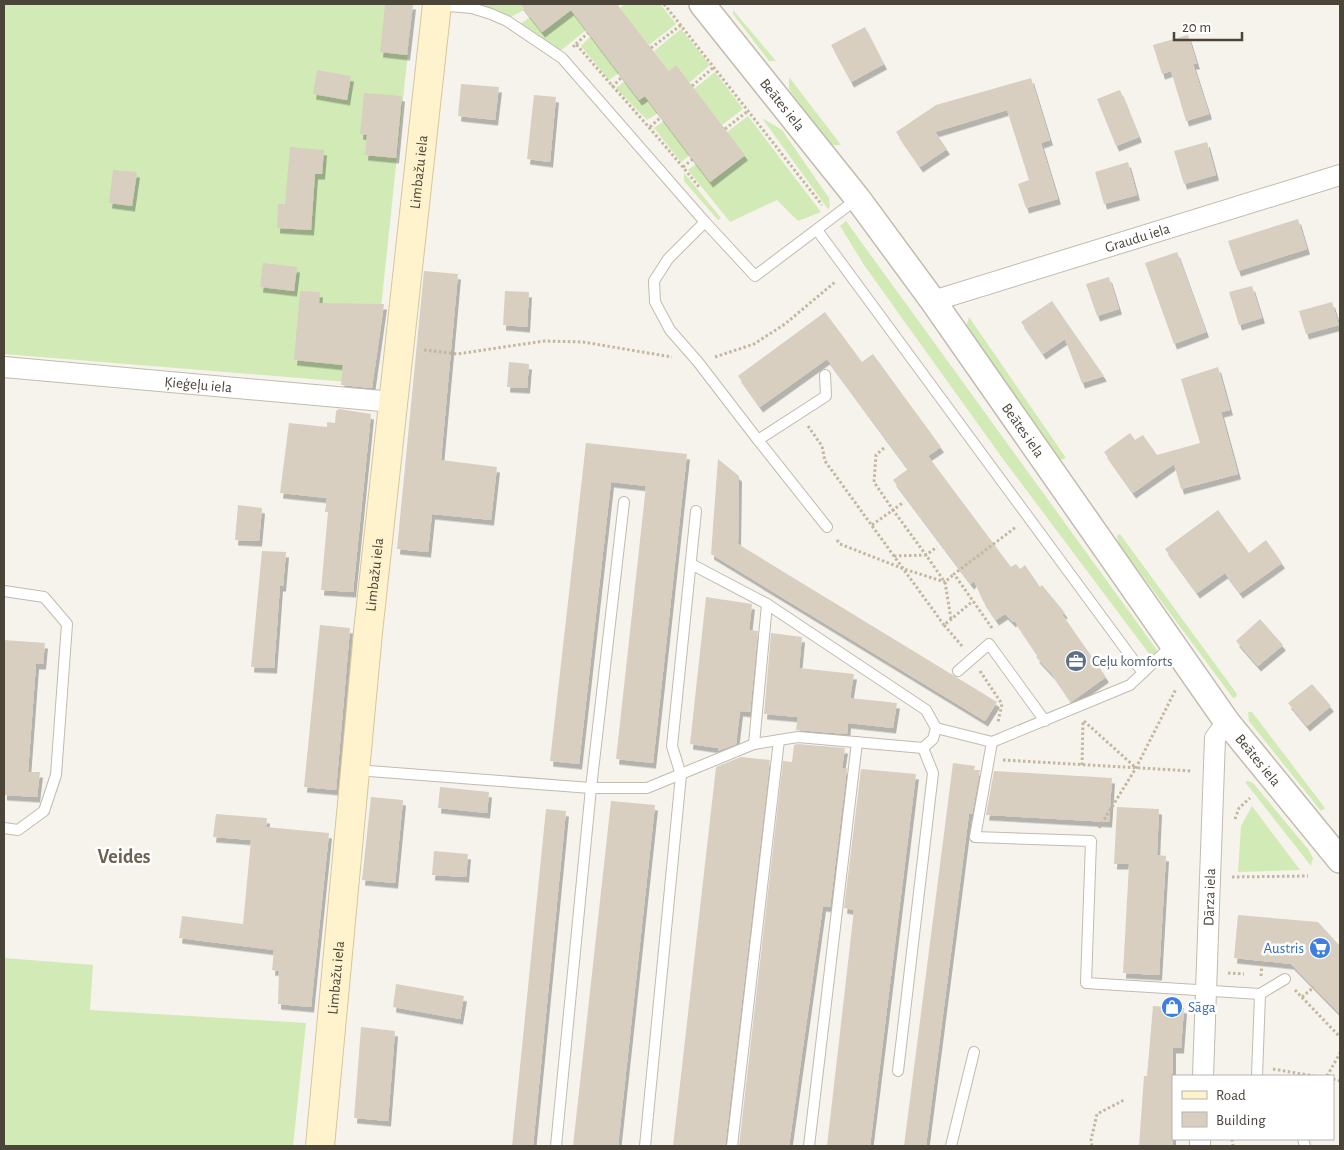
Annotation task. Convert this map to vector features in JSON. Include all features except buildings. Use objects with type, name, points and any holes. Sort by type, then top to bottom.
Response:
[{"type":"main road","name":"Limbažu iela","points":[[320,1146],[355,770],[437,5]]},
{"type":"street","name":"Beātes iela","points":[[702,4],[858,199],[933,301],[1227,722],[1340,860]]},
{"type":"street","name":"Graudu iela","points":[[933,301],[1340,174]]},
{"type":"street","name":"Ķieģeļu iela","points":[[4,367],[393,402]]},
{"type":"street","name":"Dārza iela","points":[[1203,1075],[1214,738],[1227,722]]},
{"type":"lane","points":[[437,5],[472,8],[491,14],[507,21],[562,58],[705,222],[755,276],[858,199]]},
{"type":"lane","points":[[705,222],[668,259],[654,281],[655,302],[670,330],[698,362],[827,527]]},
{"type":"lane","points":[[817,230],[1143,673]]},
{"type":"lane","points":[[758,440],[826,396],[825,375]]},
{"type":"lane","points":[[556,1146],[591,788],[624,502]]},
{"type":"lane","points":[[645,1146],[681,775],[672,746],[696,511]]},
{"type":"lane","points":[[355,770],[591,788],[647,788],[754,744],[798,736],[923,748],[933,739],[936,728],[926,710],[767,604],[691,564]]},
{"type":"lane","points":[[4,591],[44,597],[67,624],[56,775],[44,811],[18,830],[4,828]]},
{"type":"lane","points":[[754,744],[767,604]]},
{"type":"lane","points":[[958,671],[989,644],[1045,721]]},
{"type":"lane","points":[[936,728],[992,742],[1130,685],[1172,645]]},
{"type":"lane","points":[[732,1146],[779,740]]},
{"type":"lane","points":[[809,1146],[857,742]]},
{"type":"lane","points":[[992,742],[975,837],[1091,841],[1086,983],[1260,994],[1285,979]]},
{"type":"lane","points":[[898,1071],[933,773],[923,748]]},
{"type":"lane","points":[[1257,1072],[1260,994]]},
{"type":"lane","points":[[951,1146],[974,1052]]},
{"type":"path","points":[[664,4],[824,208]]},
{"type":"path","points":[[651,48],[681,25]]},
{"type":"path","points":[[576,44],[588,33]]},
{"type":"path","points":[[692,86],[714,67]]},
{"type":"path","points":[[612,87],[622,77]]},
{"type":"path","points":[[725,129],[748,110]]},
{"type":"path","points":[[650,126],[662,118]]},
{"type":"path","points":[[683,167],[693,159]]},
{"type":"path","points":[[422,350],[457,354],[544,341],[583,342],[698,362],[754,344],[785,324],[847,272]]},
{"type":"path","points":[[799,413],[822,446],[825,461],[944,625],[972,658],[1002,704],[992,742]]},
{"type":"path","points":[[884,448],[876,455],[874,482],[945,582],[951,619]]},
{"type":"path","points":[[872,525],[904,502]]},
{"type":"path","points":[[945,582],[1028,517]]},
{"type":"path","points":[[827,527],[840,544],[904,569],[945,582]]},
{"type":"path","points":[[894,556],[926,555],[936,547]]},
{"type":"path","points":[[954,574],[995,633]]},
{"type":"path","points":[[944,625],[973,601]]},
{"type":"path","points":[[1091,841],[1136,768],[1187,666]]},
{"type":"path","points":[[1072,710],[1136,768]]},
{"type":"path","points":[[1082,765],[1083,720]]},
{"type":"path","points":[[989,759],[1192,771]]},
{"type":"path","points":[[1231,877],[1308,876]]},
{"type":"path","points":[[1260,976],[1262,961]]},
{"type":"path","points":[[1302,997],[1314,987]]},
{"type":"path","points":[[1328,1075],[1340,1052]]},
{"type":"path","points":[[1257,1072],[1300,1075]]},
{"type":"path","points":[[1092,1146],[1091,1140],[1097,1114],[1124,1100]]},
{"type":"green space","points":[[4,4],[413,4],[373,384],[4,354]]},
{"type":"green space","points":[[476,4],[520,4],[524,10],[507,19],[500,12]]},
{"type":"green space","points":[[625,4],[660,4],[676,24],[649,45],[620,8]]},
{"type":"green space","points":[[571,10],[586,30],[560,51],[518,26],[530,17],[542,32]]},
{"type":"green space","points":[[733,10],[776,61],[769,61],[733,14]]},
{"type":"green space","points":[[681,29],[710,65],[689,83],[676,65],[669,71],[654,51]]},
{"type":"green space","points":[[591,36],[619,73],[609,80],[581,46]]},
{"type":"green space","points":[[715,72],[743,109],[722,125],[694,89]]},
{"type":"green space","points":[[789,77],[841,145],[830,145],[789,89]]},
{"type":"green space","points":[[625,81],[639,100],[645,96],[658,113],[647,120],[616,88]]},
{"type":"green space","points":[[748,116],[821,212],[798,221],[777,200],[730,222],[688,170],[697,163],[711,181],[745,156],[727,132]]},
{"type":"green space","points":[[762,118],[782,130],[829,198],[830,206],[828,209]]},
{"type":"green space","points":[[664,121],[690,155],[681,162],[654,128]]},
{"type":"green space","points":[[684,173],[721,218],[718,220],[684,181]]},
{"type":"green space","points":[[846,221],[1157,650],[1153,659],[1003,459],[864,265],[840,226]]},
{"type":"green space","points":[[969,317],[1066,458],[1059,460],[1054,455],[965,330]]},
{"type":"green space","points":[[1120,534],[1237,694],[1236,697],[1233,698],[1118,543],[1117,536]]},
{"type":"green space","points":[[1248,712],[1252,712],[1325,808],[1321,811],[1249,721]]},
{"type":"green space","points":[[1245,782],[1253,783],[1308,849],[1313,858],[1311,866]]},
{"type":"green space","points":[[1252,806],[1300,870],[1238,872],[1241,826]]},
{"type":"green space","points":[[4,958],[93,965],[90,1010],[306,1023],[293,1146],[4,1146]]},
{"type":"place","name":"Ceļu komforts","points":[[1076,661]]},
{"type":"place","name":"Austris","points":[[1320,948]]},
{"type":"place","name":"Sāga","points":[[1172,1007]]},
{"type":"district","name":"Veides","points":[[124,856]]}]
